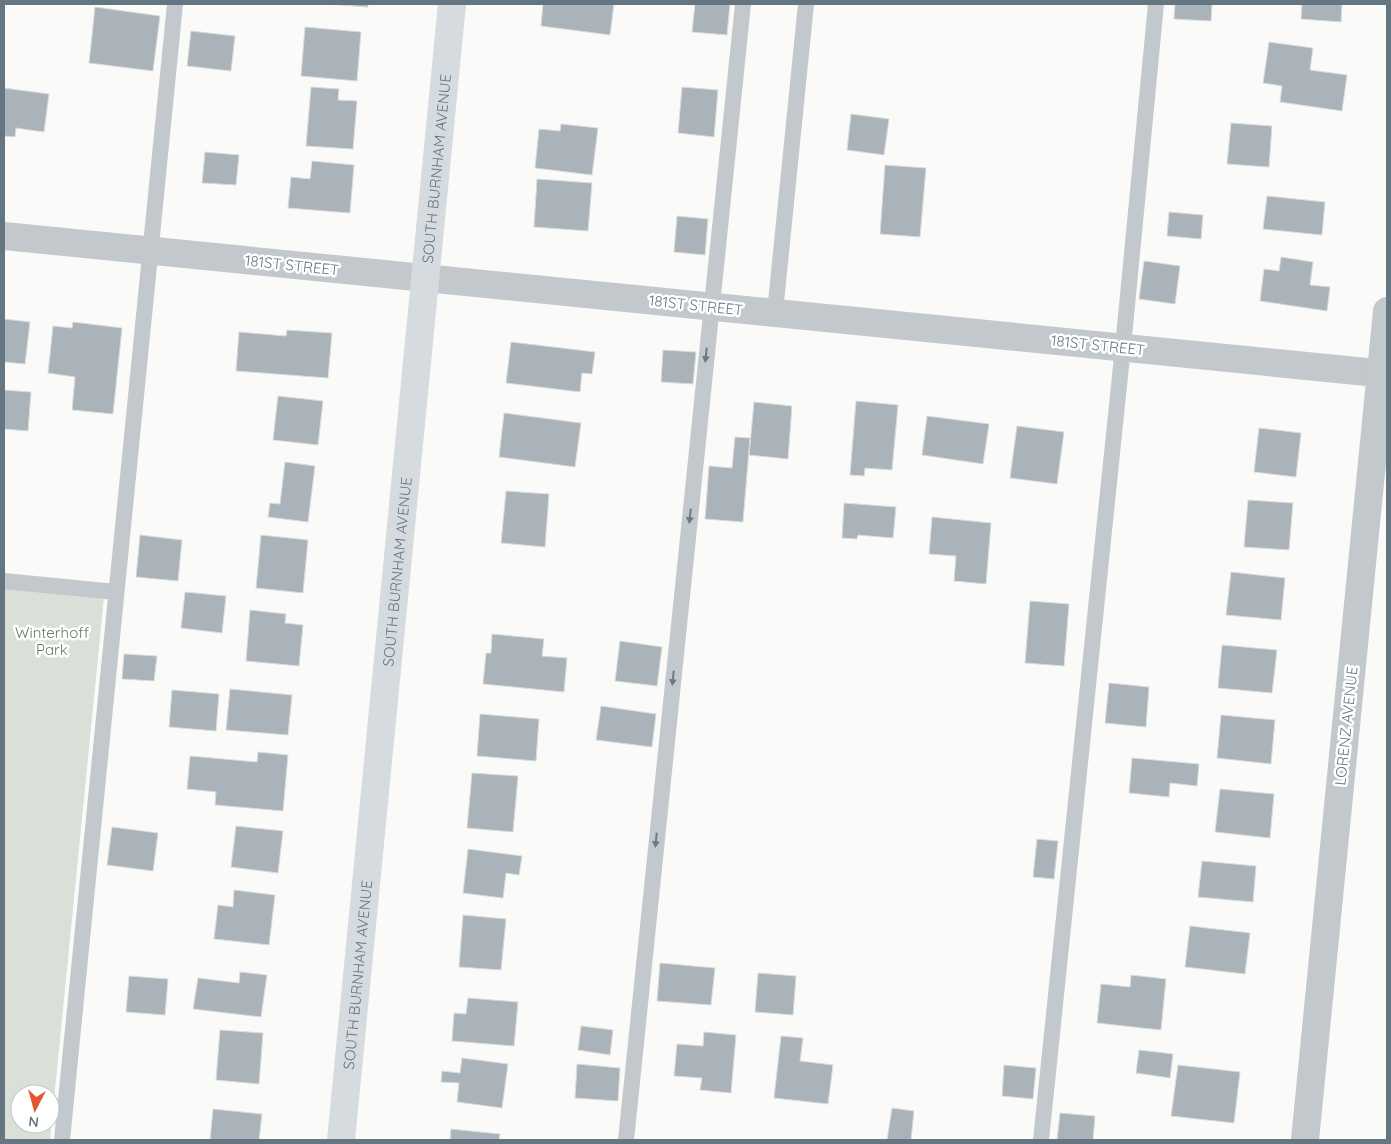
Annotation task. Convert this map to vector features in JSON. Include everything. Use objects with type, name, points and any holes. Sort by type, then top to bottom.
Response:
[{"type":"main road","name":"SOUTH BURNHAM AVENUE","points":[[341,1140],[452,4]]},
{"type":"street","name":"181ST STREET","points":[[4,236],[1384,373]]},
{"type":"street","name":"LORENZ AVENUE","points":[[1305,1140],[1384,373],[1387,311]]},
{"type":"lane","points":[[62,1140],[175,4]]},
{"type":"lane","points":[[626,1140],[743,4]]},
{"type":"lane","points":[[775,312],[806,4]]},
{"type":"lane","points":[[1041,1140],[1123,348],[1156,4]]},
{"type":"lane","points":[[4,581],[116,592]]},
{"type":"green space","name":"Winterhoff Park","points":[[4,587],[104,597],[56,1084],[10,1084],[10,1134],[51,1134],[50,1140],[4,1140]]},
{"type":"building","points":[[328,4],[368,4],[368,7]]},
{"type":"building","points":[[543,4],[614,4],[610,35],[541,26]]},
{"type":"building","points":[[695,4],[730,4],[727,35],[692,32]]},
{"type":"building","points":[[1175,4],[1212,4],[1211,21],[1174,19]]},
{"type":"building","points":[[1302,4],[1342,4],[1341,22],[1301,19]]},
{"type":"building","points":[[95,7],[160,16],[153,71],[89,63]]},
{"type":"building","points":[[305,27],[361,32],[357,81],[301,76]]},
{"type":"building","points":[[191,31],[235,36],[231,71],[187,66]]},
{"type":"building","points":[[1269,42],[1313,48],[1310,70],[1347,75],[1342,111],[1280,102],[1282,86],[1263,83]]},
{"type":"building","points":[[311,87],[339,89],[338,100],[357,101],[353,149],[306,146]]},
{"type":"building","points":[[682,87],[718,90],[714,137],[678,133]]},
{"type":"building","points":[[4,88],[49,94],[44,132],[16,128],[15,137],[4,136]]},
{"type":"building","points":[[851,114],[889,119],[884,155],[847,150]]},
{"type":"building","points":[[1231,123],[1272,126],[1269,167],[1227,164]]},
{"type":"building","points":[[561,124],[598,128],[592,175],[535,168],[539,129],[560,131]]},
{"type":"building","points":[[205,152],[239,155],[236,185],[202,183]]},
{"type":"building","points":[[312,161],[354,165],[350,213],[288,208],[291,177],[310,179]]},
{"type":"building","points":[[885,165],[926,168],[920,237],[880,234]]},
{"type":"building","points":[[537,179],[592,183],[588,231],[534,227]]},
{"type":"building","points":[[1267,196],[1325,202],[1322,235],[1263,229]]},
{"type":"building","points":[[1169,212],[1203,215],[1201,239],[1167,236]]},
{"type":"building","points":[[677,216],[708,219],[705,255],[674,252]]},
{"type":"building","points":[[1281,257],[1313,262],[1310,285],[1330,287],[1327,311],[1260,301],[1264,269],[1279,271]]},
{"type":"building","points":[[1144,261],[1180,266],[1175,304],[1139,299]]},
{"type":"building","points":[[4,319],[30,322],[25,364],[4,362]]},
{"type":"building","points":[[73,322],[122,328],[113,414],[72,410],[75,377],[48,373],[53,326],[72,328]]},
{"type":"building","points":[[287,330],[332,333],[328,378],[236,371],[239,332],[286,336]]},
{"type":"building","points":[[511,342],[595,352],[592,374],[582,373],[580,392],[506,383]]},
{"type":"building","points":[[663,350],[696,352],[693,384],[661,382]]},
{"type":"building","points":[[4,390],[31,392],[28,431],[4,429]]},
{"type":"building","points":[[278,396],[323,401],[318,445],[273,440]]},
{"type":"building","points":[[856,401],[898,405],[892,470],[865,468],[864,476],[850,475]]},
{"type":"building","points":[[754,402],[792,406],[788,459],[749,455]]},
{"type":"building","points":[[504,413],[581,423],[575,467],[499,457]]},
{"type":"building","points":[[927,416],[989,424],[983,464],[922,455]]},
{"type":"building","points":[[1017,426],[1064,432],[1057,484],[1010,478]]},
{"type":"building","points":[[1259,428],[1301,433],[1296,477],[1254,472]]},
{"type":"building","points":[[735,437],[750,438],[743,522],[705,519],[709,466],[732,468]]},
{"type":"building","points":[[285,462],[315,466],[308,522],[268,517],[270,503],[280,504]]},
{"type":"building","points":[[506,491],[549,494],[545,547],[501,543]]},
{"type":"building","points":[[1248,500],[1293,503],[1289,550],[1244,547]]},
{"type":"building","points":[[844,503],[896,507],[893,538],[858,535],[857,539],[842,538]]},
{"type":"building","points":[[932,517],[991,523],[986,584],[954,581],[956,556],[929,554]]},
{"type":"building","points":[[140,535],[182,540],[178,581],[136,577]]},
{"type":"building","points":[[261,535],[308,540],[303,593],[256,588]]},
{"type":"building","points":[[1231,572],[1285,578],[1281,620],[1226,615]]},
{"type":"building","points":[[185,592],[226,596],[222,633],[181,628]]},
{"type":"building","points":[[1030,601],[1069,604],[1064,666],[1025,663]]},
{"type":"building","points":[[250,610],[286,614],[285,623],[303,625],[299,666],[246,661]]},
{"type":"building","points":[[492,634],[544,639],[542,656],[567,658],[564,692],[483,684],[486,653],[491,653]]},
{"type":"building","points":[[620,641],[662,647],[657,686],[615,681]]},
{"type":"building","points":[[1222,645],[1277,650],[1272,693],[1218,688]]},
{"type":"building","points":[[124,654],[157,656],[154,681],[122,679]]},
{"type":"building","points":[[1109,683],[1149,687],[1146,727],[1105,723]]},
{"type":"building","points":[[230,689],[292,695],[288,735],[226,730]]},
{"type":"building","points":[[172,690],[219,694],[216,731],[169,727]]},
{"type":"building","points":[[601,706],[656,714],[652,747],[596,740]]},
{"type":"building","points":[[480,714],[539,719],[536,761],[477,756]]},
{"type":"building","points":[[1221,715],[1275,720],[1271,764],[1217,758]]},
{"type":"building","points":[[258,752],[288,755],[283,811],[215,805],[216,792],[187,789],[190,756],[257,762]]},
{"type":"building","points":[[1132,758],[1199,764],[1197,786],[1170,783],[1169,797],[1129,793]]},
{"type":"building","points":[[472,773],[518,776],[513,832],[467,828]]},
{"type":"building","points":[[1220,789],[1274,794],[1270,838],[1215,832]]},
{"type":"building","points":[[236,826],[283,831],[278,873],[231,867]]},
{"type":"building","points":[[112,827],[158,833],[153,871],[107,865]]},
{"type":"building","points":[[1037,839],[1058,841],[1054,879],[1033,877]]},
{"type":"building","points":[[468,849],[522,856],[519,875],[506,873],[503,898],[463,893]]},
{"type":"building","points":[[1202,861],[1256,866],[1253,902],[1198,897]]},
{"type":"building","points":[[234,890],[275,895],[269,945],[214,939],[218,905],[233,907]]},
{"type":"building","points":[[463,915],[506,919],[501,970],[459,967]]},
{"type":"building","points":[[1190,926],[1250,933],[1245,974],[1185,967]]},
{"type":"building","points":[[660,963],[715,968],[711,1005],[657,1001]]},
{"type":"building","points":[[240,972],[267,975],[261,1017],[193,1009],[198,978],[239,983]]},
{"type":"building","points":[[758,973],[796,976],[793,1015],[755,1012]]},
{"type":"building","points":[[1131,975],[1166,979],[1161,1030],[1097,1023],[1101,984],[1130,987]]},
{"type":"building","points":[[129,976],[168,979],[165,1015],[126,1012]]},
{"type":"building","points":[[468,998],[518,1002],[514,1046],[452,1041],[454,1013],[466,1014]]},
{"type":"building","points":[[581,1026],[613,1030],[610,1055],[578,1050]]},
{"type":"building","points":[[220,1030],[263,1033],[259,1084],[216,1080]]},
{"type":"building","points":[[704,1032],[736,1035],[731,1093],[700,1090],[702,1078],[674,1076],[677,1044],[703,1046]]},
{"type":"building","points":[[781,1036],[803,1038],[800,1061],[833,1065],[828,1104],[774,1098]]},
{"type":"building","points":[[1139,1050],[1173,1054],[1170,1078],[1136,1073]]},
{"type":"building","points":[[462,1058],[508,1064],[502,1108],[457,1102],[459,1083],[441,1082],[442,1071],[460,1073]]},
{"type":"building","points":[[577,1064],[620,1068],[618,1101],[575,1098]]},
{"type":"building","points":[[1004,1065],[1036,1068],[1033,1099],[1002,1096]]},
{"type":"building","points":[[1178,1065],[1240,1072],[1234,1123],[1171,1116]]},
{"type":"building","points":[[892,1108],[914,1111],[911,1140],[887,1140]]},
{"type":"building","points":[[213,1109],[262,1114],[259,1140],[210,1140]]},
{"type":"building","points":[[1060,1113],[1095,1116],[1093,1140],[1057,1140]]},
{"type":"building","points":[[451,1129],[500,1134],[499,1140],[450,1140]]}]
